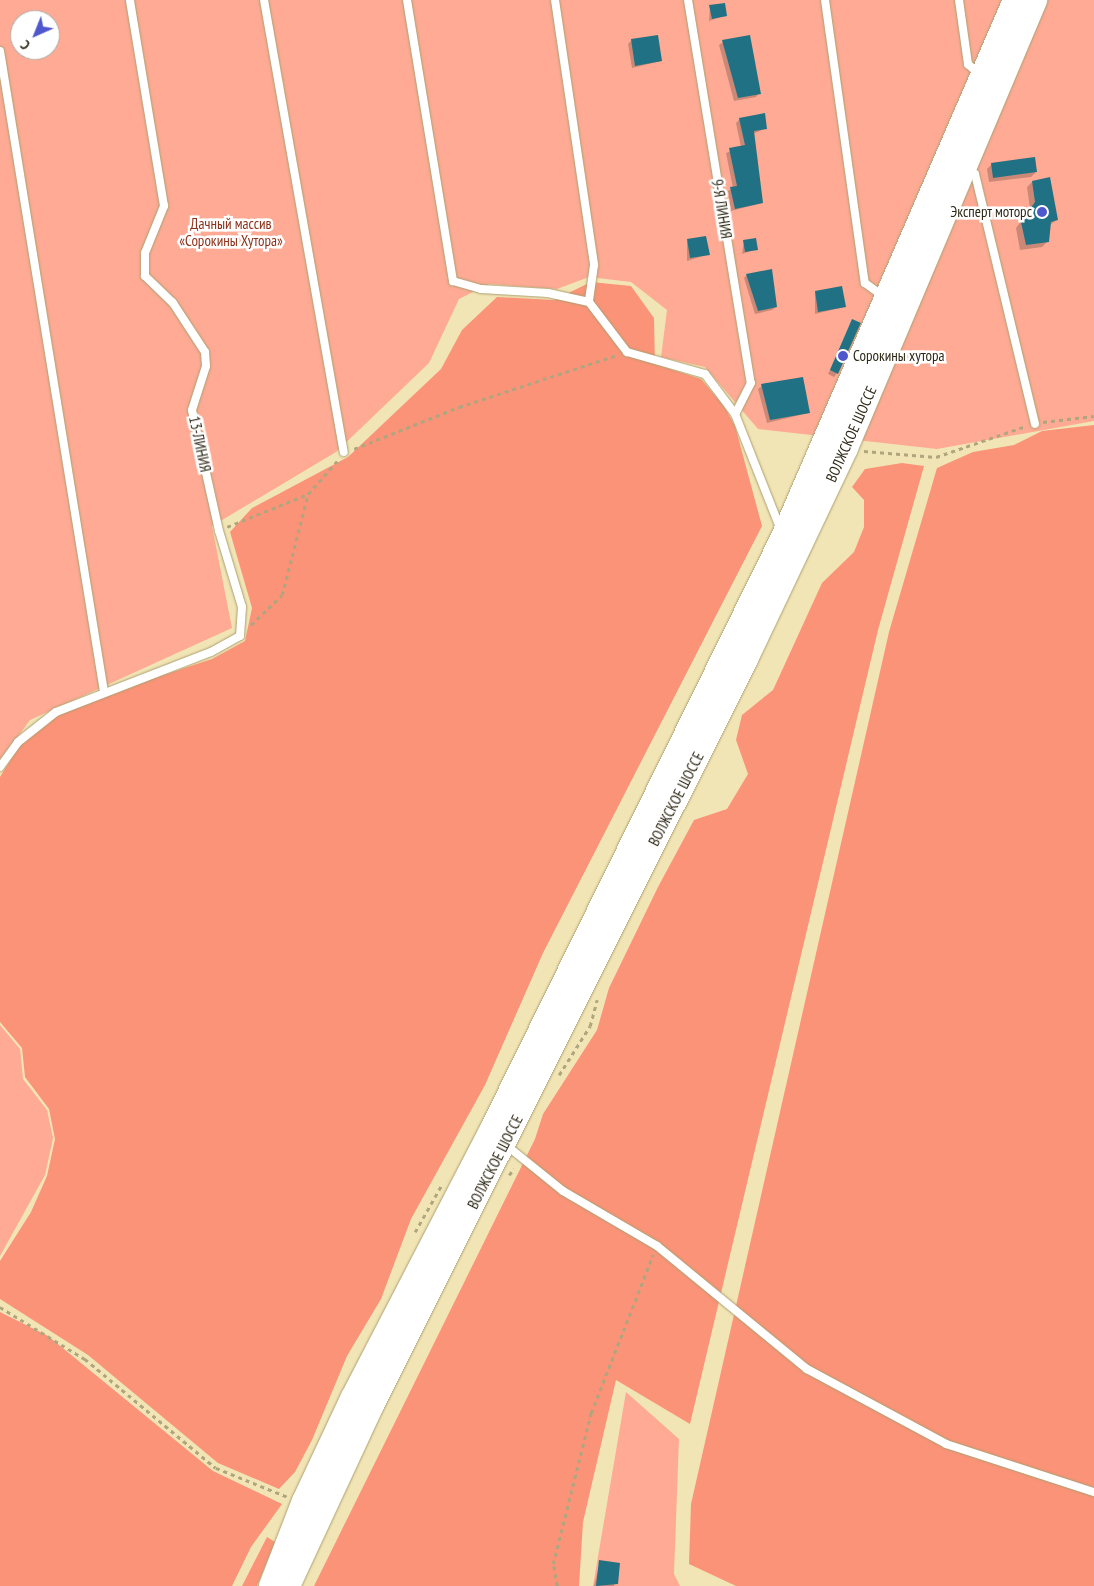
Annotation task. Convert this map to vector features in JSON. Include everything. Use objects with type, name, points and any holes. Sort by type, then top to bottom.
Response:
[{"type":"main road","name":"ВОЛЖСКОЕ ШОССЕ","points":[[271,1586],[304,1500],[784,537],[889,301],[1015,0]]},
{"type":"main road","name":"ВОЛЖСКОЕ ШОССЕ","points":[[288,1586],[323,1505],[746,659],[846,448],[1036,0]]},
{"type":"lane","name":"13-ЛИНИЯ","points":[[130,0],[164,206],[145,254],[144,276],[173,303],[206,352],[206,366],[192,410],[219,531],[242,607],[240,636]]},
{"type":"lane","points":[[264,0],[344,452]]},
{"type":"lane","points":[[407,0],[453,281],[482,289],[548,293],[590,302],[627,352],[705,374],[736,414],[784,537]]},
{"type":"lane","points":[[555,0],[594,265],[590,302]]},
{"type":"lane","name":"9-Я ЛИНИЯ","points":[[688,0],[751,383],[736,414]]},
{"type":"lane","points":[[825,0],[865,283],[889,301]]},
{"type":"lane","points":[[959,0],[968,64],[982,76]]},
{"type":"lane","points":[[0,51],[104,692]]},
{"type":"lane","points":[[965,165],[975,174],[1034,424]]},
{"type":"lane","points":[[0,766],[18,742],[56,712],[211,652],[240,636]]},
{"type":"lane","points":[[504,1142],[563,1192],[657,1246],[807,1369],[888,1416],[946,1444],[1094,1492]]},
{"type":"path","points":[[240,636],[282,595],[308,494],[344,452],[458,407],[627,352]]},
{"type":"path","points":[[846,448],[936,457],[1034,424],[1094,416]]},
{"type":"path","points":[[219,531],[308,494]]},
{"type":"path","points":[[557,1586],[553,1564],[592,1413],[657,1246]]},
{"type":"path","points":[[0,1307],[86,1359],[216,1468],[273,1494],[304,1500]]},
{"type":"green space","name":"Дачный массив «Сорокины Хутора»","points":[[0,0],[1094,0],[1094,421],[937,449],[758,429],[705,367],[661,357],[667,310],[631,282],[589,277],[557,289],[489,284],[459,299],[429,363],[336,452],[212,526],[232,628],[30,720],[0,761]]},
{"type":"green space","points":[[0,1025],[20,1049],[23,1079],[47,1110],[53,1138],[45,1175],[0,1256]]},
{"type":"green space","points":[[626,1392],[679,1439],[674,1574],[680,1586],[593,1586]]},
{"type":"shaded area","points":[[591,282],[631,286],[654,318],[655,364],[701,379],[724,406],[735,426],[762,526],[543,953],[485,1085],[411,1219],[381,1299],[347,1356],[312,1440],[295,1472],[279,1489],[218,1463],[88,1355],[0,1299],[0,1261],[31,1212],[47,1176],[55,1139],[49,1109],[25,1077],[22,1048],[0,1022],[0,777],[18,748],[56,717],[106,694],[212,659],[245,641],[252,608],[230,532],[252,508],[348,457],[441,369],[462,330],[497,297],[554,300]]},
{"type":"shaded area","points":[[1094,425],[1094,1586],[736,1586],[689,1564],[691,1504],[889,632],[937,468],[973,452],[1014,445],[1042,431]]},
{"type":"shaded area","points":[[902,463],[924,466],[878,630],[690,1424],[616,1380],[583,1522],[579,1586],[314,1586],[535,1139],[543,1114],[597,1030],[609,988],[658,887],[694,820],[727,809],[748,774],[736,740],[742,715],[773,690],[822,583],[854,552],[864,527],[864,500],[852,487],[865,469]]},
{"type":"shaded area","points":[[0,1312],[48,1336],[213,1471],[282,1504],[251,1547],[232,1586],[0,1586]]},
{"type":"shaded area","points":[[267,1537],[275,1542],[257,1586],[242,1586]]},
{"type":"building","points":[[725,3],[727,16],[712,19],[709,5]]},
{"type":"building","points":[[658,35],[662,61],[635,66],[631,39]]},
{"type":"building","points":[[750,35],[761,94],[738,98],[722,40]]},
{"type":"building","points":[[765,113],[767,129],[754,131],[763,203],[735,209],[730,187],[737,186],[729,148],[745,145],[739,118]]},
{"type":"building","points":[[1035,157],[1037,172],[993,178],[991,163]]},
{"type":"building","name":"Эксперт моторс","points":[[1050,177],[1058,220],[1051,222],[1049,242],[1026,245],[1021,222],[1035,202],[1032,181]]},
{"type":"building","points":[[706,236],[710,255],[690,258],[687,239]]},
{"type":"building","points":[[756,238],[758,250],[745,252],[743,240]]},
{"type":"building","points":[[772,269],[777,307],[758,311],[746,274]]},
{"type":"building","points":[[842,286],[846,307],[818,312],[815,291]]},
{"type":"building","points":[[852,319],[861,323],[838,374],[830,370]]},
{"type":"building","points":[[803,377],[810,413],[770,420],[761,384]]},
{"type":"building","points":[[599,1560],[620,1563],[618,1584],[596,1586]]},
{"type":"place","name":"Эксперт моторс","points":[[1042,212]]},
{"type":"place","name":"Сорокины хутора","points":[[843,356]]}]
